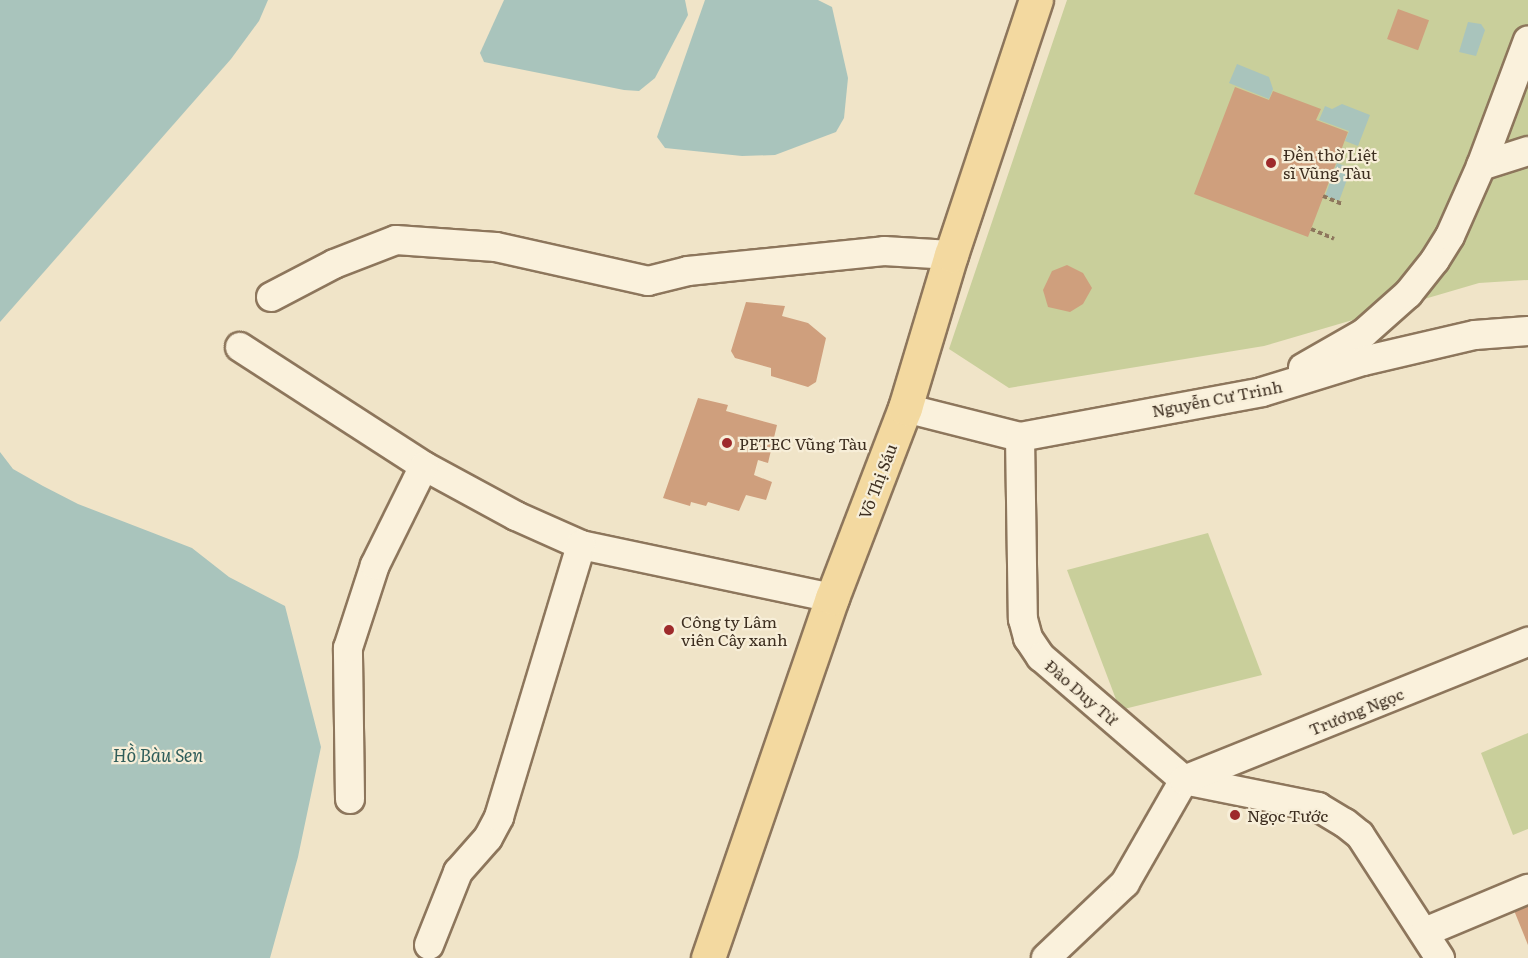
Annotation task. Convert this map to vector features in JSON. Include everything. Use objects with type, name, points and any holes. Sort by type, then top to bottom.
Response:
[{"type":"main road","name":"Võ Thị Sáu","points":[[708,958],[832,598],[905,408],[951,255],[1036,0]]},
{"type":"street","points":[[1262,392],[1364,333],[1408,294],[1450,236],[1481,166],[1528,40]]},
{"type":"street","points":[[1481,166],[1528,151]]},
{"type":"street","points":[[271,297],[334,264],[396,240],[496,247],[648,281],[687,272],[884,251],[951,255]]},
{"type":"street","name":"Nguyễn Cư Trinh","points":[[905,408],[1020,437],[1262,392],[1464,337],[1528,331]]},
{"type":"street","points":[[240,347],[424,465],[516,516],[581,546],[832,598]]},
{"type":"street","name":"Đào Duy Từ","points":[[1020,437],[1023,619],[1028,638],[1041,657],[1184,780],[1318,807],[1345,823],[1360,835],[1440,958]]},
{"type":"street","points":[[350,799],[348,648],[375,565],[424,465]]},
{"type":"street","points":[[429,945],[458,872],[488,838],[499,817],[581,546]]},
{"type":"street","name":"Trương Ngọc","points":[[1184,780],[1528,642]]},
{"type":"street","points":[[1046,958],[1125,883],[1184,780]]},
{"type":"street","points":[[1425,932],[1528,889]]},
{"type":"path","points":[[1323,196],[1342,204]]},
{"type":"path","points":[[1311,229],[1334,238]]},
{"type":"green space","points":[[1067,0],[1528,0],[1528,280],[1479,283],[1264,346],[1009,388],[949,349]]},
{"type":"green space","points":[[1208,533],[1262,675],[1120,710],[1067,570]]},
{"type":"green space","points":[[1528,733],[1528,829],[1513,835],[1481,753]]},
{"type":"water","points":[[0,0],[268,0],[259,21],[231,59],[0,322]]},
{"type":"water","points":[[504,0],[685,0],[688,15],[655,78],[639,91],[624,90],[484,62],[480,53]]},
{"type":"water","points":[[705,0],[818,0],[832,7],[848,78],[844,118],[836,132],[775,155],[742,156],[665,148],[657,137]]},
{"type":"water","points":[[1468,22],[1481,24],[1485,30],[1476,56],[1459,52]]},
{"type":"water","points":[[1237,64],[1269,77],[1273,89],[1269,99],[1229,83]]},
{"type":"water","points":[[1342,104],[1370,115],[1358,146],[1345,141],[1349,131],[1319,120],[1325,106],[1332,109]]},
{"type":"water","points":[[1337,163],[1351,168],[1339,201],[1325,196]]},
{"type":"water","name":"Hồ Bàu Sen","points":[[0,452],[13,469],[43,486],[78,504],[192,548],[229,577],[285,606],[321,747],[298,857],[270,958],[0,958]]},
{"type":"building","points":[[1398,9],[1429,20],[1418,50],[1387,39]]},
{"type":"building","name":"Đền thờ Liệt sĩ Vũng Tàu","points":[[1235,87],[1269,100],[1273,91],[1321,109],[1316,120],[1348,132],[1308,237],[1194,194]]},
{"type":"building","points":[[1067,265],[1083,273],[1092,288],[1083,304],[1070,312],[1048,307],[1043,290],[1052,271]]},
{"type":"building","points":[[746,302],[785,306],[782,316],[808,323],[826,338],[816,382],[808,387],[771,376],[771,368],[735,358],[731,351]]},
{"type":"building","name":"PETEC Vũng Tàu","points":[[698,398],[728,405],[726,411],[777,425],[768,463],[758,460],[754,475],[772,482],[766,500],[746,495],[739,511],[708,502],[706,506],[691,502],[690,506],[663,498]]},
{"type":"building","points":[[1528,902],[1528,945],[1513,908]]},
{"type":"place","name":"Đền thờ Liệt sĩ Vũng Tàu","points":[[1271,163]]},
{"type":"place","name":"PETEC Vũng Tàu","points":[[727,443]]},
{"type":"place","name":"Công ty Lâm viên Cây xanh","points":[[669,630]]},
{"type":"place","name":"Ngọc Tước","points":[[1235,815]]}]
